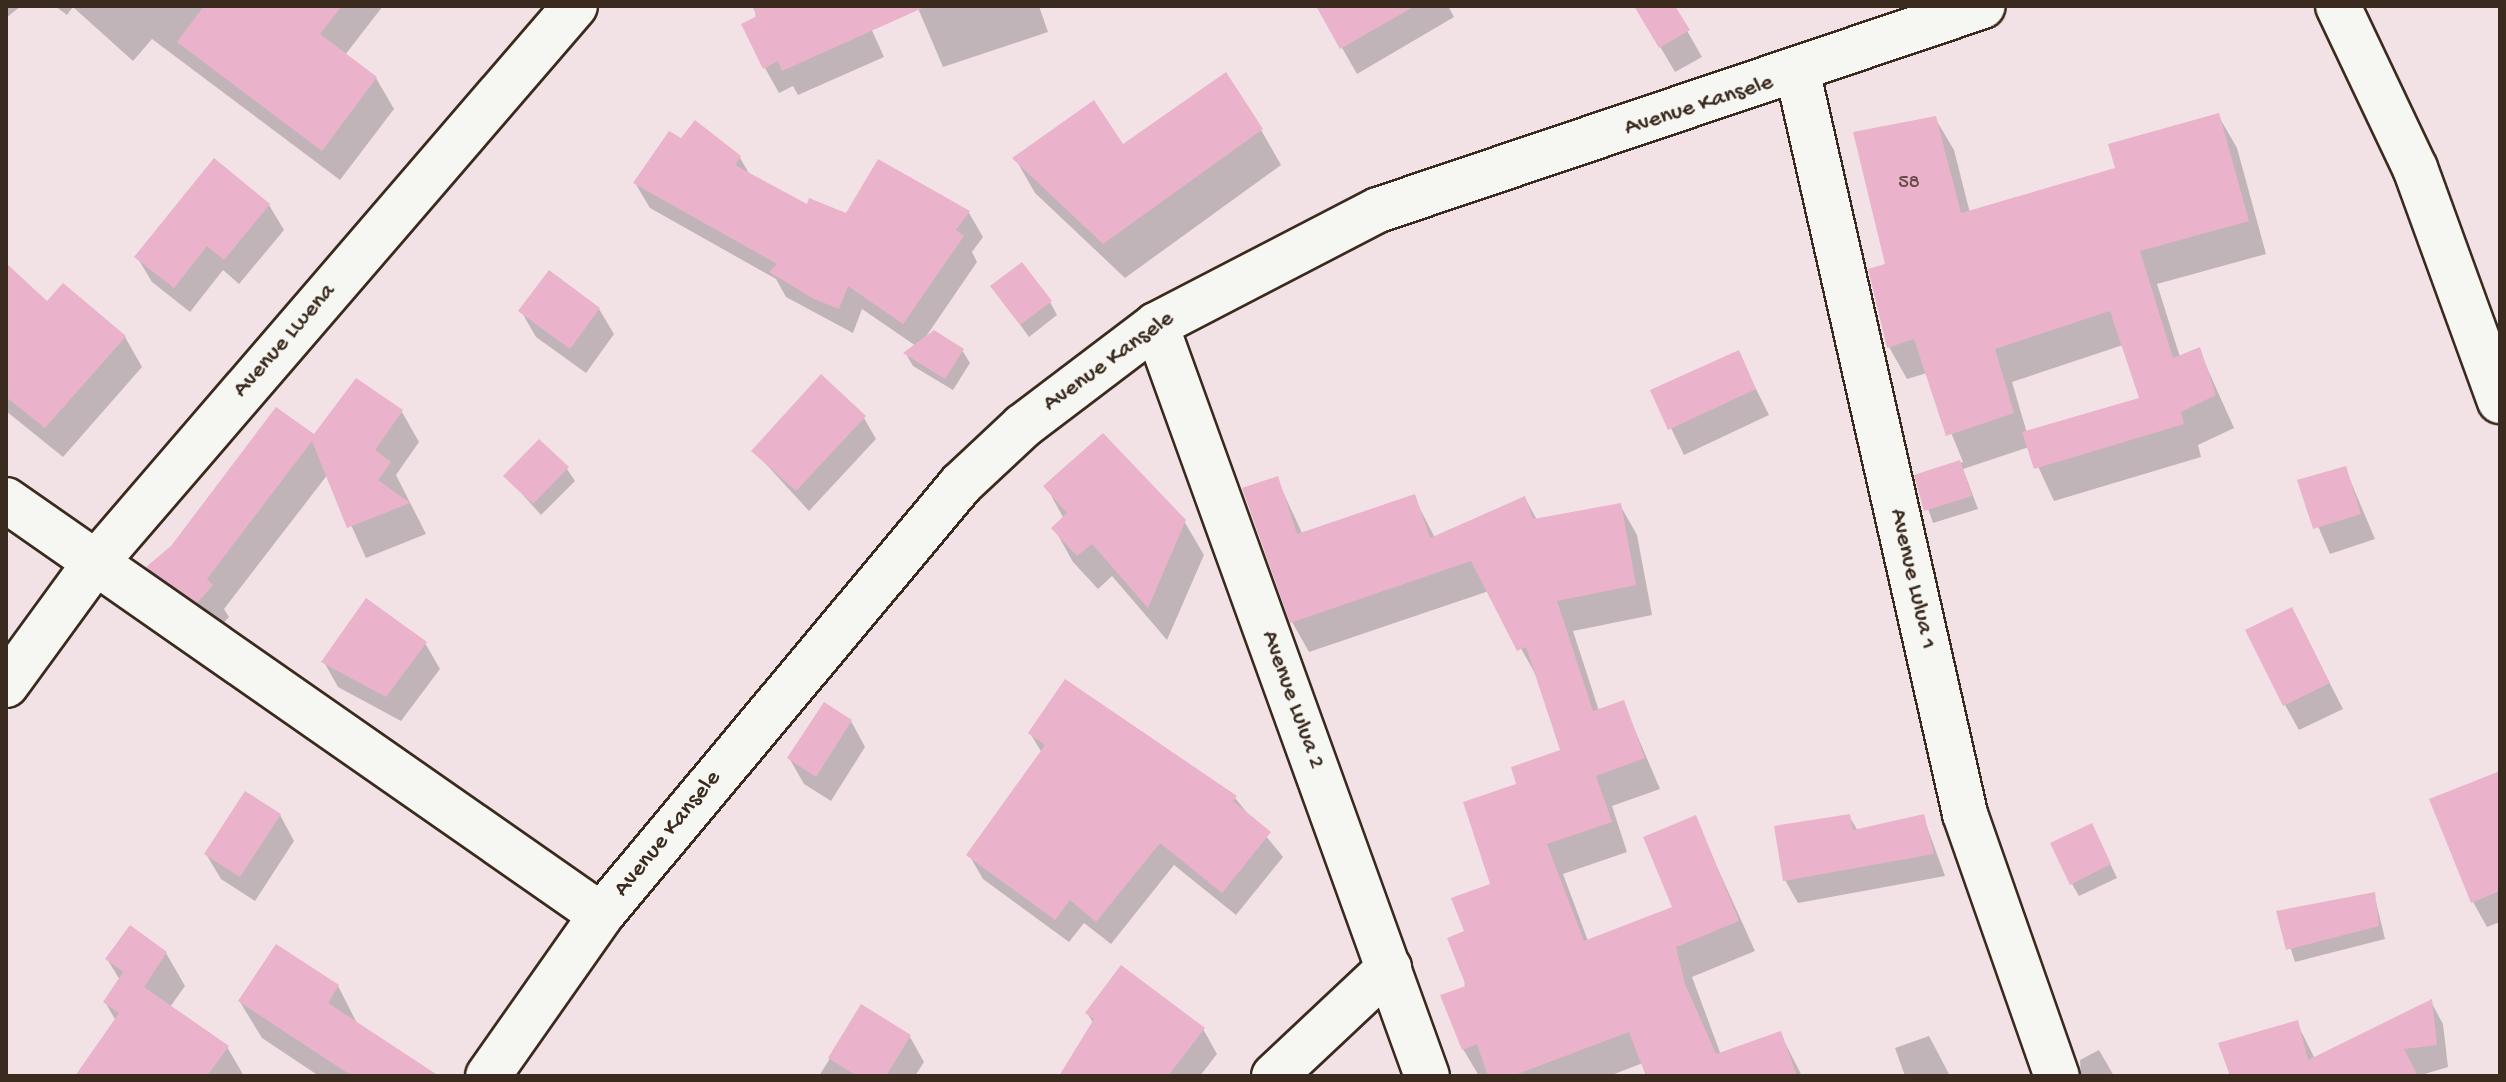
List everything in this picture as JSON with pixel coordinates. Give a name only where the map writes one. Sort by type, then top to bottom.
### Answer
[{"type":"street","name":"Avenue Lwena","points":[[6,685],[92,567],[575,6]]},
{"type":"street","name":"Avenue Kansele","points":[[488,1076],[601,915],[961,484],[1023,426],[1156,325],[1378,210],[1798,74],[1983,6]]},
{"type":"street","points":[[2338,6],[2415,168],[2500,401]]},
{"type":"street","name":"Avenue Lulua 1","points":[[1798,74],[1965,814],[2057,1076]]},
{"type":"street","name":"Avenue Lulua 2","points":[[1156,325],[1427,1076]]},
{"type":"street","points":[[6,500],[92,567],[601,915]]},
{"type":"street","points":[[1274,1076],[1389,968]]},
{"type":"building","points":[[204,6],[342,6],[320,34],[377,77],[322,151],[177,42]]},
{"type":"building","points":[[752,6],[927,6],[782,71],[778,61],[763,69],[741,24],[757,16]]},
{"type":"building","points":[[1316,6],[1415,6],[1340,49]]},
{"type":"building","points":[[1634,6],[1675,6],[1690,30],[1659,48]]},
{"type":"building","points":[[1226,72],[1263,129],[1103,244],[1012,158],[1094,100],[1123,144]]},
{"type":"building","points":[[2219,113],[2249,221],[2140,251],[2173,358],[2200,347],[2216,395],[2181,412],[2184,424],[2034,469],[2022,432],[2139,398],[2110,311],[1995,349],[2014,413],[1946,436],[1914,339],[1887,348],[1868,269],[1885,264],[1853,132],[1936,116],[1961,213],[2115,168],[2108,144]]},
{"type":"building","points":[[695,120],[741,156],[735,165],[807,204],[809,198],[846,213],[878,159],[970,211],[956,230],[964,236],[903,324],[848,286],[839,309],[814,299],[769,272],[777,264],[633,183],[669,131],[681,138]]},
{"type":"building","points":[[214,158],[270,204],[224,260],[207,246],[174,288],[134,257]]},
{"type":"building","points":[[1022,262],[1052,301],[1020,325],[990,286]]},
{"type":"building","points":[[6,263],[47,301],[63,283],[126,336],[45,428],[6,397]]},
{"type":"building","points":[[549,270],[600,308],[570,349],[518,311]]},
{"type":"building","points":[[934,330],[964,349],[945,379],[903,353]]},
{"type":"building","points":[[1739,350],[1756,389],[1668,430],[1650,390]]},
{"type":"building","points":[[821,374],[866,416],[796,491],[751,451]]},
{"type":"building","points":[[356,378],[403,410],[375,450],[391,462],[378,480],[410,503],[347,528],[312,441],[207,579],[213,585],[197,603],[146,567],[171,546],[276,407],[314,434]]},
{"type":"building","points":[[1103,433],[1186,520],[1148,608],[1092,544],[1077,556],[1051,528],[1067,513],[1043,486]]},
{"type":"building","points":[[539,439],[569,467],[533,504],[503,476]]},
{"type":"building","points":[[1960,460],[1972,496],[1924,511],[1914,475]]},
{"type":"building","points":[[2346,466],[2361,514],[2313,529],[2297,480]]},
{"type":"building","points":[[1278,476],[1297,534],[1415,494],[1430,538],[1525,496],[1533,519],[1621,503],[1636,585],[1557,601],[1593,711],[1624,700],[1645,758],[1596,776],[1612,822],[1547,844],[1584,941],[1672,907],[1643,837],[1696,815],[1739,921],[1676,947],[1685,984],[1716,1054],[1781,1031],[1797,1076],[1646,1076],[1629,1032],[1512,1076],[1488,1076],[1477,1044],[1462,1050],[1440,995],[1466,986],[1447,938],[1464,931],[1451,898],[1490,884],[1463,802],[1516,784],[1511,767],[1560,750],[1526,647],[1517,651],[1471,561],[1290,623],[1242,488]]},
{"type":"building","points":[[366,598],[427,642],[386,697],[321,662]]},
{"type":"building","points":[[2292,607],[2330,683],[2283,706],[2245,630]]},
{"type":"building","points":[[1065,679],[1237,796],[1233,801],[1271,832],[1222,893],[1160,843],[1096,922],[1070,900],[1055,920],[966,855],[1045,745],[1028,733]]},
{"type":"building","points":[[824,702],[852,720],[816,777],[787,758]]},
{"type":"building","points":[[2500,771],[2500,891],[2471,903],[2429,799]]},
{"type":"building","points":[[245,791],[281,814],[240,877],[204,854]]},
{"type":"building","points":[[1850,814],[1853,830],[1924,814],[1934,854],[1783,881],[1774,826]]},
{"type":"building","points":[[2092,823],[2111,864],[2070,885],[2050,843]]},
{"type":"building","points":[[2375,892],[2379,926],[2286,950],[2276,911]]},
{"type":"building","points":[[130,925],[167,952],[144,987],[229,1046],[207,1076],[75,1076],[119,1013],[103,1002],[123,972],[132,978],[105,959]]},
{"type":"building","points":[[276,944],[339,985],[328,1003],[439,1076],[352,1076],[238,1001]]},
{"type":"building","points":[[1121,965],[1205,1028],[1168,1076],[1059,1076],[1094,1019],[1085,1013]]},
{"type":"building","points":[[2432,999],[2437,1045],[2404,1049],[2418,1076],[2230,1076],[2218,1043],[2298,1020],[2308,1060]]},
{"type":"building","points":[[861,1004],[911,1035],[886,1076],[857,1076],[828,1058]]}]
